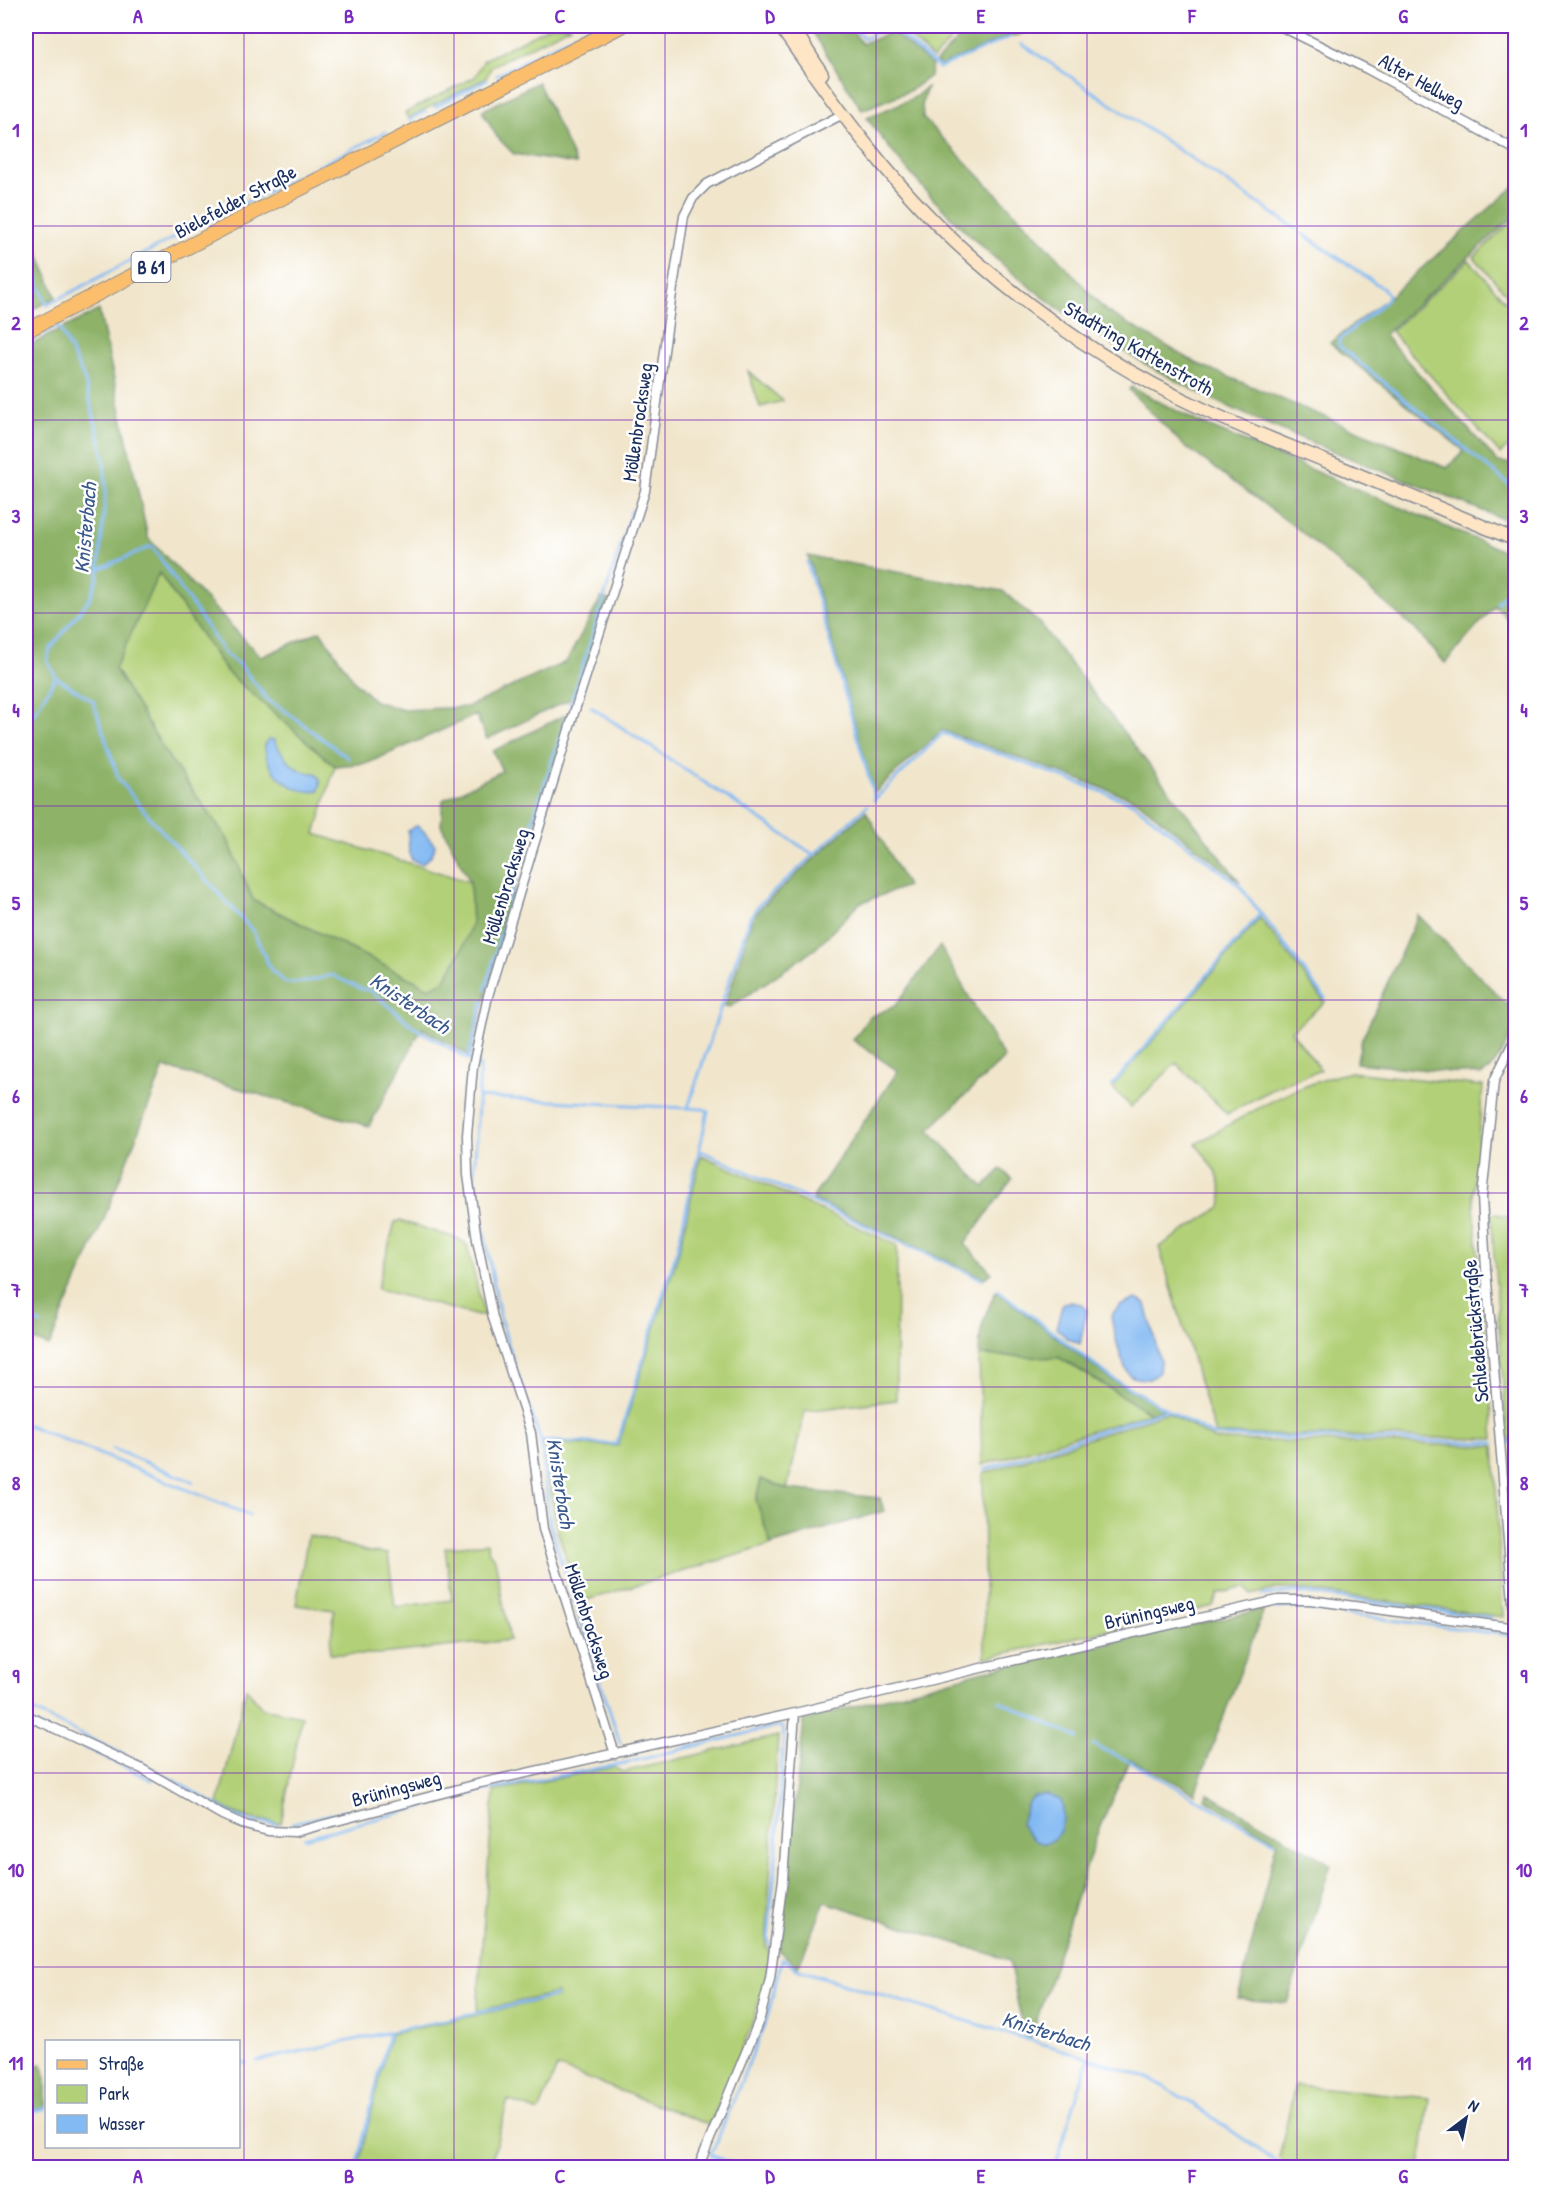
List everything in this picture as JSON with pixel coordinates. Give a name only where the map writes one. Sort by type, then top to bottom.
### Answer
[{"type":"main road","name":"Bielefelder Straße","points":[[26,331],[621,26]]},
{"type":"main road","name":"Stadtring Kattenstroth","points":[[780,26],[880,162],[924,212],[974,259],[1033,307],[1090,346],[1204,410],[1515,540]]},
{"type":"main road","name":"Stadtring Kattenstroth","points":[[792,26],[828,83],[842,112]]},
{"type":"street","name":"Alter Hellweg","points":[[1280,26],[1366,69],[1515,150]]},
{"type":"street","name":"Möllenbrocksweg","points":[[615,1754],[543,1529],[531,1433],[493,1318],[468,1175],[467,1135],[474,1062],[488,996],[645,491],[684,216],[693,198],[707,184],[842,112]]},
{"type":"street","name":"Schledebrückstraße","points":[[1515,1036],[1494,1081],[1482,1197],[1515,1628]]},
{"type":"street","name":"Brüningsweg","points":[[26,1715],[142,1768],[222,1815],[244,1825],[267,1831],[295,1832],[481,1783],[795,1713],[1278,1600],[1310,1600],[1515,1628]]},
{"type":"street","points":[[698,2168],[760,2018],[770,1979],[783,1879],[795,1713]]},
{"type":"green space","points":[[550,26],[571,26],[492,66],[486,78],[408,118],[405,113],[475,77],[484,60]]},
{"type":"green space","points":[[809,26],[849,26],[862,44],[892,32],[932,65],[930,76],[911,90],[862,110]]},
{"type":"green space","points":[[910,26],[934,26],[950,41],[933,59],[905,32]]},
{"type":"green space","points":[[970,26],[1041,26],[1014,37],[1010,35],[941,66],[936,62]]},
{"type":"green space","points":[[538,82],[576,164],[514,154],[497,137],[482,111]]},
{"type":"green space","points":[[927,87],[922,103],[923,118],[1048,247],[1106,311],[1198,364],[1447,468],[1464,451],[1330,343],[1389,297],[1515,186],[1515,215],[1384,335],[1498,462],[1515,464],[1515,524],[1307,441],[1184,385],[1081,324],[1033,289],[987,251],[943,209],[903,165],[867,118],[915,97]]},
{"type":"green space","points":[[1515,218],[1515,304],[1474,257]]},
{"type":"green space","points":[[26,221],[56,297],[26,313]]},
{"type":"green space","points":[[1469,260],[1515,312],[1515,440],[1500,454],[1391,331]]},
{"type":"green space","points":[[99,310],[148,538],[261,657],[320,631],[355,682],[375,701],[403,710],[467,707],[566,662],[601,598],[609,600],[579,695],[487,739],[476,715],[368,763],[335,766],[227,672],[159,573],[115,669],[169,758],[227,838],[253,900],[429,988],[444,981],[462,949],[472,923],[470,882],[441,825],[443,800],[502,771],[493,751],[573,711],[525,852],[470,1056],[422,1028],[369,1126],[164,1067],[103,1221],[49,1346],[26,1337],[26,347]]},
{"type":"green space","points":[[748,371],[783,401],[760,407]]},
{"type":"green space","points":[[1131,387],[1196,421],[1515,556],[1515,626],[1495,606],[1445,663],[1414,628],[1299,530],[1182,444],[1129,390]]},
{"type":"green space","points":[[808,556],[1003,591],[1039,623],[1240,882],[1136,800],[942,730],[874,793]]},
{"type":"green space","points":[[159,573],[227,672],[335,766],[315,834],[470,882],[472,923],[462,949],[444,981],[429,988],[253,900],[227,838],[169,758],[114,669]]},
{"type":"green space","points":[[866,811],[907,886],[860,903],[815,949],[730,1007],[725,1006],[752,919],[762,906]]},
{"type":"green space","points":[[1418,915],[1515,1012],[1513,1029],[1505,1047],[1500,1056],[1482,1075],[1356,1063],[1362,1039]]},
{"type":"green space","points":[[1260,918],[1325,1002],[1291,1031],[1321,1070],[1276,1087],[1227,1114],[1176,1063],[1131,1107],[1112,1087]]},
{"type":"green space","points":[[940,946],[1004,1058],[929,1130],[984,1187],[1001,1169],[1012,1179],[965,1244],[992,1273],[984,1278],[812,1199],[898,1071],[853,1040],[869,1017],[895,1006]]},
{"type":"green space","points":[[1351,1072],[1483,1086],[1473,1195],[1494,1439],[1215,1434],[1159,1247],[1221,1207],[1221,1189],[1216,1173],[1196,1144],[1290,1092]]},
{"type":"green space","points":[[701,1155],[897,1245],[896,1400],[805,1411],[787,1489],[761,1480],[756,1499],[771,1545],[580,1602],[556,1526],[544,1443],[618,1446],[679,1251]]},
{"type":"green space","points":[[1491,1213],[1515,1218],[1515,1440],[1507,1439]]},
{"type":"green space","points":[[400,1221],[459,1239],[467,1245],[484,1315],[478,1316],[377,1289],[395,1222]]},
{"type":"green space","points":[[996,1291],[1111,1379],[1165,1408],[1150,1413],[1060,1358],[979,1355],[983,1322]]},
{"type":"green space","points":[[979,1355],[1060,1358],[1150,1413],[982,1465]]},
{"type":"green space","points":[[1168,1412],[1215,1440],[1494,1446],[1503,1617],[1295,1589],[1276,1589],[1251,1595],[1245,1587],[1218,1594],[1213,1606],[985,1658],[983,1474]]},
{"type":"green space","points":[[761,1479],[787,1489],[880,1498],[884,1511],[771,1545],[756,1500]]},
{"type":"green space","points":[[308,1535],[370,1552],[388,1554],[395,1607],[452,1600],[445,1548],[487,1543],[489,1552],[495,1559],[510,1640],[380,1654],[330,1654],[334,1610],[296,1605]]},
{"type":"green space","points":[[1264,1609],[1195,1793],[1130,1759],[1098,1831],[1031,2038],[1024,2035],[1009,1960],[825,1902],[798,1967],[779,1951],[804,1720],[984,1671]]},
{"type":"green space","points":[[246,1688],[262,1708],[302,1716],[281,1823],[248,1818],[218,1804]]},
{"type":"green space","points":[[778,1736],[766,1947],[771,1953],[754,2019],[710,2125],[557,2067],[539,2112],[508,2100],[490,2167],[358,2168],[390,2034],[557,1997],[557,1993],[477,2011],[494,1791],[614,1767],[623,1772]]},
{"type":"green space","points":[[1207,1793],[1331,1864],[1287,2003],[1238,1999],[1277,1841],[1205,1799]]},
{"type":"green space","points":[[42,2064],[45,2074],[45,2107],[26,2112],[26,2067]]},
{"type":"green space","points":[[1295,2085],[1429,2098],[1420,2167],[1292,2167],[1279,2158]]},
{"type":"green space","points":[[26,2112],[32,2167],[26,2167]]},
{"type":"water","points":[[269,739],[274,740],[290,763],[301,771],[317,775],[320,779],[318,791],[299,789],[290,785],[275,772],[266,755],[265,745]]},
{"type":"water","points":[[415,826],[420,827],[435,845],[432,854],[422,864],[412,860],[409,853],[408,831]]},
{"type":"water","points":[[1136,1299],[1146,1304],[1160,1361],[1159,1372],[1150,1379],[1136,1378],[1128,1373],[1118,1348],[1111,1315],[1120,1306]]},
{"type":"water","points":[[1063,1303],[1081,1304],[1087,1310],[1080,1344],[1067,1338],[1056,1328]]},
{"type":"water","points":[[1048,1795],[1061,1800],[1062,1824],[1053,1840],[1046,1843],[1038,1842],[1029,1836],[1021,1824],[1028,1802],[1033,1796]]},
{"type":"waterway","points":[[497,75],[591,26]]},
{"type":"waterway","points":[[856,26],[856,30],[864,39],[880,30],[892,28],[939,68],[1010,37]]},
{"type":"waterway","points":[[1022,44],[1296,229]]},
{"type":"waterway","points":[[435,107],[486,80]]},
{"type":"waterway","points":[[410,120],[425,112]]},
{"type":"waterway","points":[[199,226],[386,132]]},
{"type":"waterway","points":[[47,305],[187,231]]},
{"type":"waterway","points":[[1303,234],[1384,289],[1388,295],[1387,300],[1340,339],[1338,345],[1516,490]]},
{"type":"waterway","name":"Knisterbach","points":[[26,250],[47,305]]},
{"type":"waterway","name":"Knisterbach","points":[[57,323],[84,378],[104,457],[106,489],[98,577],[90,598],[50,649],[47,660],[56,677],[93,701],[119,780],[152,820],[253,931],[271,970],[286,983],[306,982],[332,975],[361,989],[370,990],[414,1027],[480,1066],[474,1178],[500,1317],[541,1441],[550,1525],[620,1743]]},
{"type":"waterway","points":[[26,342],[58,325]]},
{"type":"waterway","points":[[570,705],[632,510]]},
{"type":"waterway","points":[[99,569],[152,546],[225,654],[241,666],[268,700],[348,758]]},
{"type":"waterway","points":[[807,562],[875,799]]},
{"type":"waterway","points":[[1497,603],[1516,582]]},
{"type":"waterway","points":[[26,726],[56,677]]},
{"type":"waterway","points":[[591,707],[814,855]]},
{"type":"waterway","points":[[486,989],[522,853],[566,717]]},
{"type":"waterway","points":[[874,800],[943,733],[1133,803],[1239,885],[1325,998]]},
{"type":"waterway","points":[[688,1108],[750,917],[760,904],[867,806]]},
{"type":"waterway","points":[[1112,1085],[1261,913]]},
{"type":"waterway","points":[[468,1058],[483,1001]]},
{"type":"waterway","points":[[478,1097],[708,1111],[677,1250],[617,1444],[541,1441]]},
{"type":"waterway","points":[[699,1150],[982,1279]]},
{"type":"waterway","points":[[998,1290],[1112,1378],[1214,1436],[1494,1443]]},
{"type":"waterway","points":[[26,1317],[41,1324]]},
{"type":"waterway","points":[[984,1470],[1168,1409]]},
{"type":"waterway","points":[[28,1425],[249,1515]]},
{"type":"waterway","points":[[1507,1442],[1516,1443]]},
{"type":"waterway","points":[[113,1449],[193,1482]]},
{"type":"waterway","points":[[1263,1595],[1295,1592],[1491,1618]]},
{"type":"waterway","points":[[1276,1608],[1290,1607],[1516,1636]]},
{"type":"waterway","points":[[1514,1635],[1514,1692]]},
{"type":"waterway","points":[[1000,1701],[1078,1738]]},
{"type":"waterway","points":[[26,1708],[146,1765],[238,1817],[251,1822],[277,1824]]},
{"type":"waterway","points":[[26,1720],[152,1780]]},
{"type":"waterway","name":"Knisterbach","points":[[304,1838],[481,1791],[626,1763],[777,1726],[782,1727],[784,1732],[776,1856],[768,1939],[770,1945]]},
{"type":"waterway","points":[[1093,1745],[1131,1762],[1274,1842]]},
{"type":"waterway","points":[[1513,1838],[1516,1789]]},
{"type":"waterway","points":[[293,1823],[345,1811]]},
{"type":"waterway","name":"Knisterbach","points":[[781,1958],[799,1970],[1151,2079],[1193,2104],[1285,2168]]},
{"type":"waterway","points":[[743,2168],[711,2155],[766,2021],[782,1960]]},
{"type":"waterway","points":[[257,2061],[556,1996]]},
{"type":"waterway","points":[[356,2168],[389,2033]]},
{"type":"waterway","points":[[1054,2168],[1089,2058]]},
{"type":"waterway","points":[[240,2064],[246,2063]]},
{"type":"waterway","points":[[26,2113],[45,2108]]},
{"type":"waterway","points":[[26,2153],[27,2168]]}]
